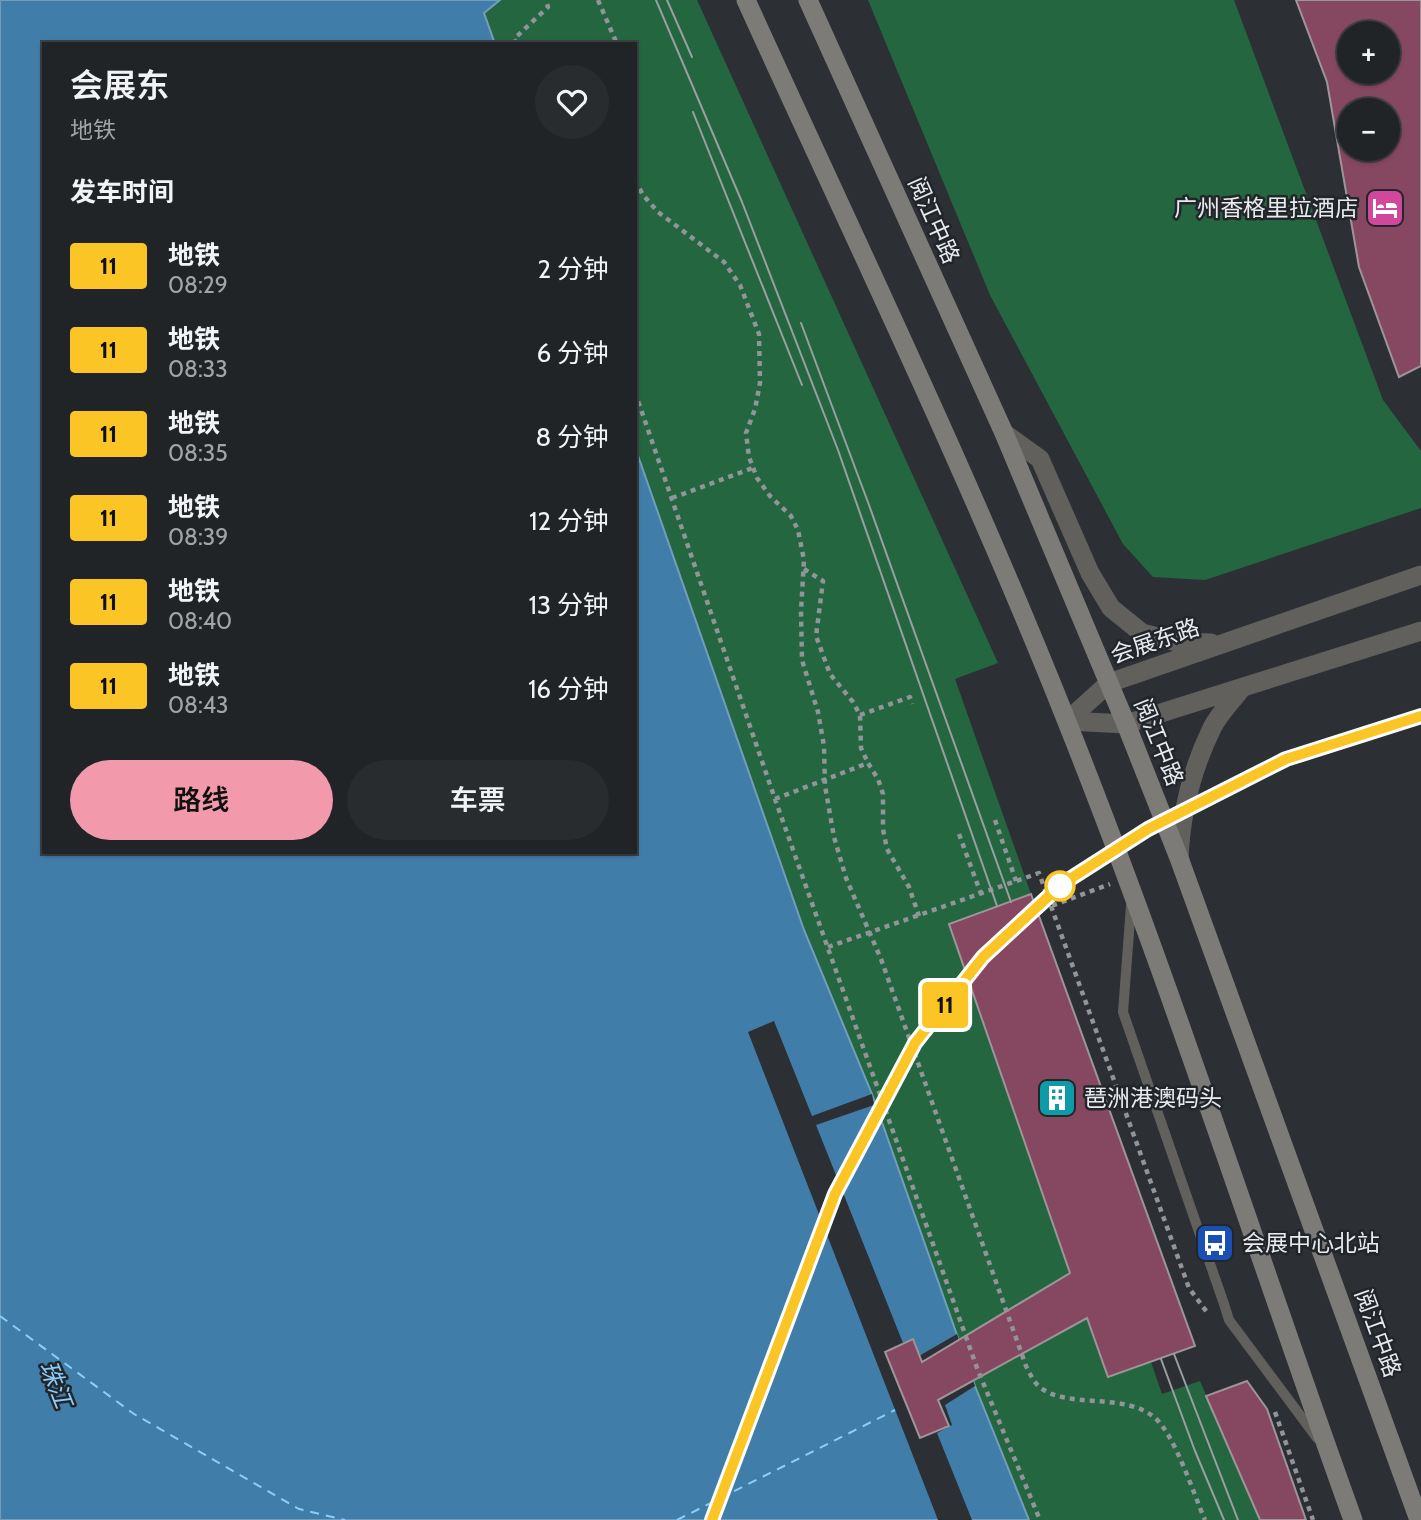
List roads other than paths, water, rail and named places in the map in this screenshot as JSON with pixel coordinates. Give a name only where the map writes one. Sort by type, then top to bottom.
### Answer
[{"type":"main road","points":[[746,0],[956,461],[1067,721],[1130,884],[1353,1520]]},
{"type":"main road","name":"阅江中路","points":[[808,0],[1004,433],[1126,724],[1178,858],[1419,1520]]},
{"type":"street","points":[[1004,433],[1040,459],[1090,573],[1111,608],[1142,633],[1178,642],[1223,643]]},
{"type":"street","name":"会展东路","points":[[1067,721],[1109,683],[1421,575]]},
{"type":"street","points":[[1067,721],[1126,724],[1421,631]]},
{"type":"street","points":[[1178,858],[1180,825],[1187,792],[1213,726],[1241,689]]},
{"type":"lane","points":[[1130,884],[1123,1012],[1219,1291],[1230,1320],[1330,1455]]},
{"type":"water","name":"珠江","points":[[0,0],[500,0],[484,13],[494,42],[42,42],[42,854],[637,854],[637,453],[804,930],[872,1094],[975,1386],[1029,1520],[0,1520]]},
{"type":"tram line","points":[[656,0],[742,202],[838,450],[997,906]]},
{"type":"tram line","points":[[667,0],[692,57]]},
{"type":"tram line","points":[[693,112],[802,385]]},
{"type":"tram line","points":[[801,323],[1011,902]]},
{"type":"tram line","points":[[1174,1354],[1238,1520]]},
{"type":"tram line","points":[[1161,1359],[1224,1520]]},
{"type":"metro line","name":"11","points":[[712,1520],[835,1194],[915,1043],[983,957],[1062,884],[1148,829],[1286,759],[1421,716]]},
{"type":"place","name":"广州香格里拉酒店","points":[[1385,208]]},
{"type":"place","name":"琶洲港澳码头","points":[[1057,1098]]},
{"type":"place","name":"会展中心北站","points":[[1215,1243]]}]
